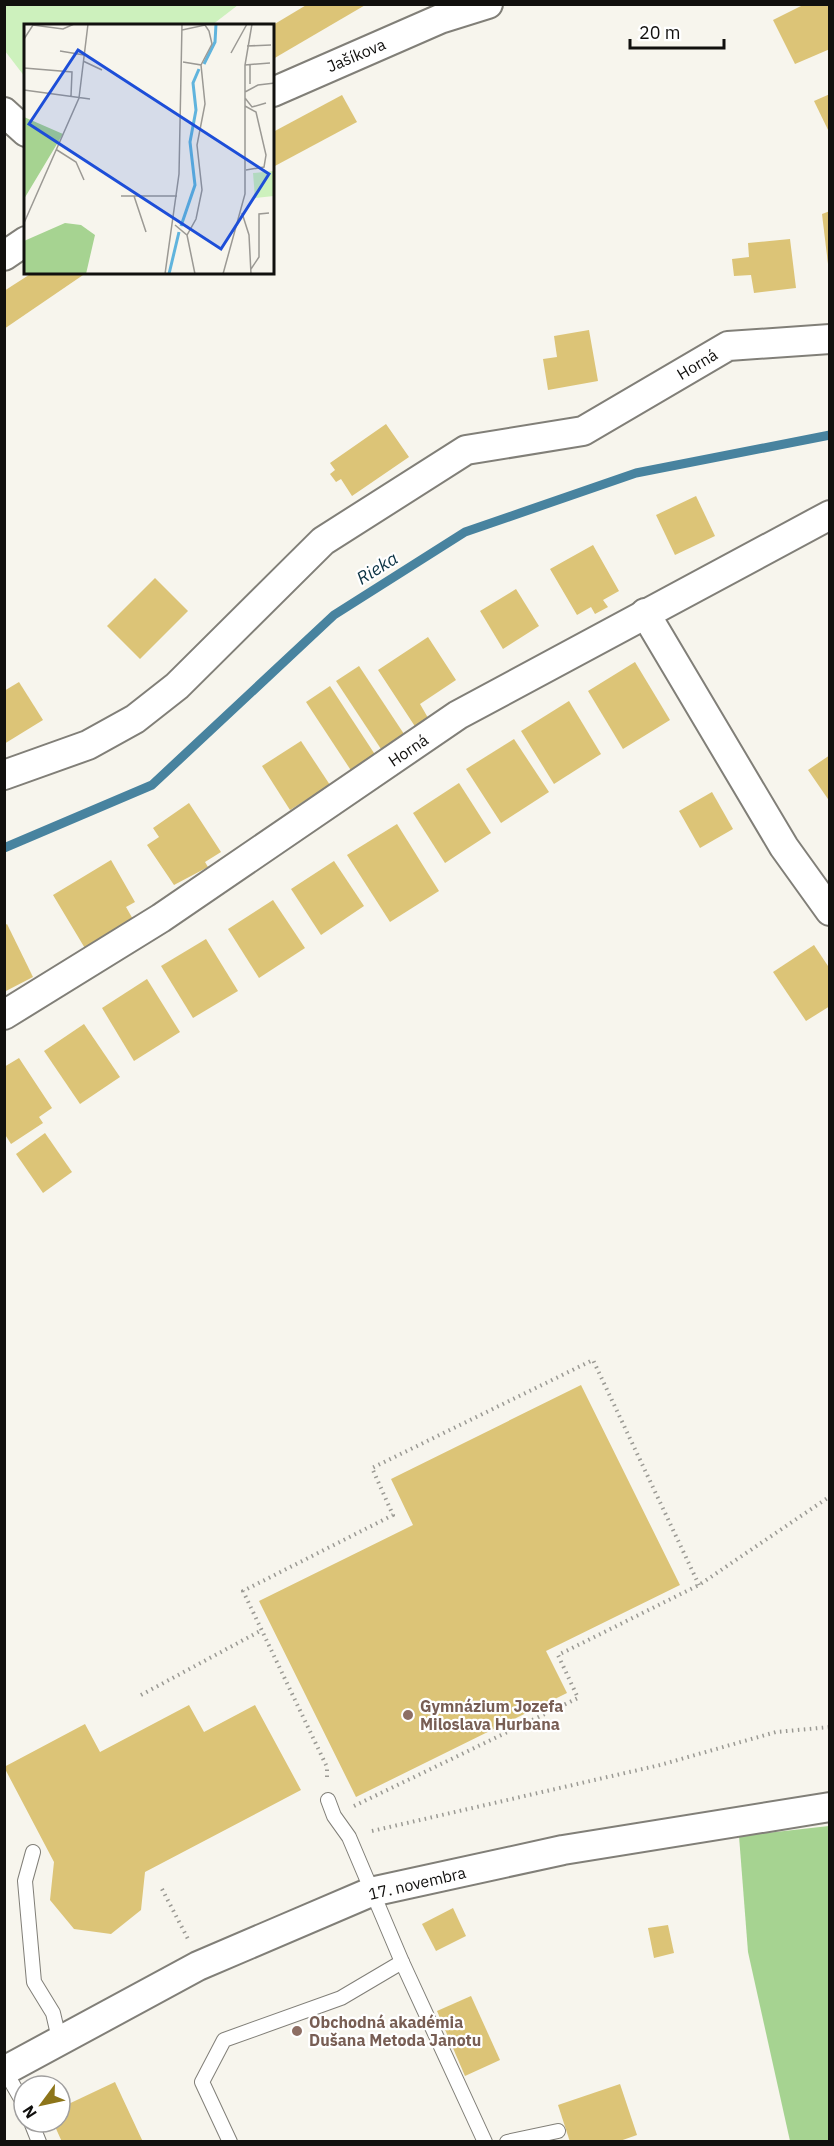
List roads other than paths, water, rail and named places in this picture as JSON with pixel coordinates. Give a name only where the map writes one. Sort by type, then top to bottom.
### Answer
[{"type":"street","name":"Jašíkova","points":[[274,92],[442,12],[488,4]]},
{"type":"street","points":[[4,112],[24,130]]},
{"type":"street","points":[[4,255],[24,242]]},
{"type":"street","name":"Horná","points":[[4,775],[88,745],[135,719],[177,686],[323,541],[466,450],[583,431],[728,346],[830,339]]},
{"type":"street","name":"Horná","points":[[4,1015],[161,918],[458,715],[830,515]]},
{"type":"street","points":[[645,613],[784,847],[830,911]]},
{"type":"street","name":"17. novembra","points":[[4,2071],[60,2043],[198,1966],[371,1892],[562,1850],[830,1807]]},
{"type":"lane","points":[[328,1800],[334,1816],[349,1837],[402,1962],[485,2142]]},
{"type":"lane","points":[[33,1852],[25,1881],[34,1982],[53,2013],[60,2043]]},
{"type":"lane","points":[[230,2142],[202,2082],[224,2040],[341,1998],[402,1962]]},
{"type":"lane","points":[[4,2071],[12,2084]]},
{"type":"lane","points":[[507,2142],[558,2131]]},
{"type":"waterway","name":"Rieka","points":[[4,848],[152,785],[334,615],[465,532],[636,473],[830,435]]},
{"type":"place","name":"Gymnázium Jozefa Miloslava Hurbana","points":[[408,1715]]},
{"type":"place","name":"Obchodná akadémia Dušana Metoda Janotu","points":[[297,2031]]}]
